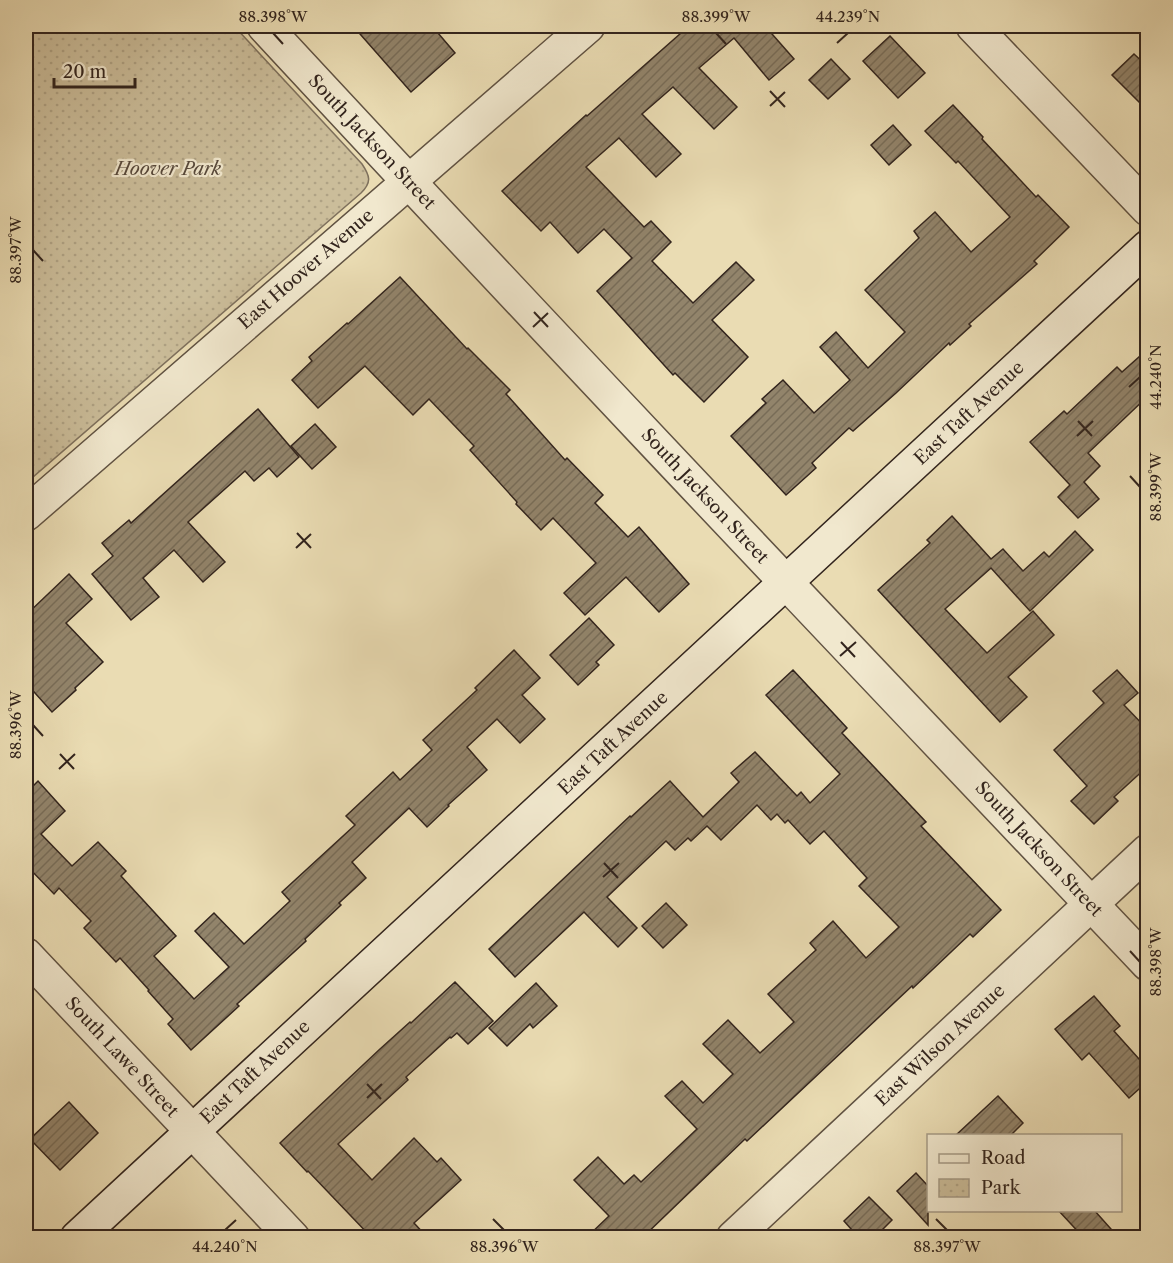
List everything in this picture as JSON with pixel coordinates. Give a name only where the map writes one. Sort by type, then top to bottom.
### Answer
[{"type":"street","name":"South Jackson Street","points":[[264,26],[1148,964]]},
{"type":"street","name":"East Hoover Avenue","points":[[26,514],[588,26]]},
{"type":"street","points":[[973,26],[1148,208]]},
{"type":"street","name":"East Taft Avenue","points":[[77,1238],[1148,248]]},
{"type":"street","name":"East Wilson Avenue","points":[[733,1238],[1148,851]]},
{"type":"street","name":"South Lawe Street","points":[[26,955],[292,1238]]},
{"type":"green space","name":"Hoover Park","points":[[26,26],[234,26],[362,164],[369,179],[361,193],[26,483]]},
{"type":"building","points":[[353,26],[432,26],[455,53],[411,92]]},
{"type":"building","points":[[689,26],[765,26],[794,59],[769,80],[734,38],[699,68],[737,107],[714,129],[673,87],[642,114],[681,154],[656,177],[619,138],[586,167],[644,227],[651,221],[671,242],[652,261],[693,303],[736,262],[754,280],[712,320],[748,357],[704,402],[675,373],[673,375],[597,291],[632,258],[604,229],[578,253],[550,222],[541,231],[502,191]]},
{"type":"building","points":[[890,36],[925,73],[898,98],[863,61]]},
{"type":"building","points":[[1134,54],[1148,67],[1148,111],[1112,75]]},
{"type":"building","points":[[831,59],[850,79],[828,99],[809,80]]},
{"type":"building","points":[[953,105],[1036,197],[1038,195],[1069,227],[1034,261],[1037,264],[969,324],[971,326],[950,345],[949,343],[853,431],[849,428],[812,463],[816,468],[786,495],[731,436],[766,403],[762,399],[783,380],[814,413],[850,380],[820,347],[836,332],[868,368],[905,332],[865,290],[919,238],[914,231],[935,212],[971,252],[1010,217],[958,161],[956,163],[925,131]]},
{"type":"building","points":[[893,125],[911,145],[889,165],[871,145]]},
{"type":"building","points":[[400,277],[467,349],[510,390],[506,394],[565,460],[567,458],[603,495],[595,503],[628,537],[639,527],[689,584],[659,612],[626,577],[585,615],[564,593],[596,563],[553,518],[541,530],[470,450],[474,446],[429,399],[413,415],[365,366],[318,408],[292,380],[312,361],[309,357]]},
{"type":"building","points":[[1148,349],[1148,396],[1088,453],[1100,466],[1084,482],[1099,499],[1078,518],[1058,497],[1070,485],[1030,442],[1064,411],[1067,414],[1117,367],[1122,372]]},
{"type":"building","points":[[258,409],[299,457],[277,477],[269,468],[254,481],[245,471],[188,522],[225,562],[203,582],[174,550],[143,578],[159,597],[131,620],[92,574],[113,556],[102,543],[129,520],[131,523]]},
{"type":"building","points":[[315,424],[336,447],[312,469],[291,446]]},
{"type":"building","points":[[952,516],[991,559],[1003,549],[1023,571],[1044,552],[1049,557],[1075,531],[1093,550],[1030,611],[991,568],[945,609],[987,653],[1033,611],[1054,635],[1008,677],[1027,697],[1000,722],[878,590],[930,543],[927,540]]},
{"type":"building","points":[[69,574],[92,599],[66,623],[103,662],[52,712],[26,683],[26,615]]},
{"type":"building","points":[[589,618],[614,645],[596,662],[599,665],[578,685],[550,655]]},
{"type":"building","points":[[514,650],[540,678],[522,695],[545,719],[520,743],[497,719],[467,747],[487,770],[427,827],[409,808],[352,862],[366,878],[339,903],[341,905],[305,939],[306,941],[191,1050],[168,1024],[173,1019],[149,990],[120,958],[116,962],[84,928],[91,921],[59,888],[54,894],[26,865],[26,793],[38,781],[65,811],[41,834],[72,866],[98,842],[126,871],[121,876],[176,936],[154,956],[194,999],[229,967],[195,931],[214,913],[244,944],[290,901],[282,892],[355,825],[346,816],[393,772],[400,780],[432,750],[423,740],[477,690],[475,688]]},
{"type":"building","points":[[793,670],[847,728],[842,733],[926,822],[921,826],[1001,910],[973,937],[970,934],[913,988],[912,986],[747,1141],[745,1139],[642,1238],[586,1238],[609,1216],[574,1180],[598,1157],[624,1184],[634,1175],[641,1182],[697,1129],[665,1096],[682,1081],[703,1103],[733,1074],[703,1044],[728,1020],[760,1053],[794,1022],[768,994],[816,950],[810,943],[833,921],[866,958],[899,927],[859,886],[867,878],[824,831],[810,844],[788,820],[785,823],[777,814],[771,820],[757,805],[721,840],[707,826],[691,841],[688,838],[675,850],[666,841],[607,897],[637,928],[618,947],[584,912],[515,977],[489,949],[670,781],[703,817],[739,782],[731,773],[755,752],[797,796],[801,792],[810,803],[840,774],[766,695]]},
{"type":"building","points":[[1117,670],[1138,693],[1124,705],[1148,730],[1148,766],[1114,797],[1118,801],[1094,824],[1071,801],[1087,786],[1054,750],[1104,703],[1093,691]]},
{"type":"building","points":[[666,903],[687,925],[663,948],[642,926]]},
{"type":"building","points":[[455,982],[493,1021],[468,1044],[457,1033],[450,1037],[406,1077],[408,1080],[338,1144],[372,1180],[414,1138],[437,1162],[441,1158],[461,1180],[414,1223],[428,1238],[372,1238],[280,1143]]},
{"type":"building","points":[[536,983],[557,1006],[533,1028],[530,1024],[507,1046],[489,1028]]},
{"type":"building","points":[[1094,996],[1120,1026],[1114,1031],[1148,1069],[1148,1081],[1129,1098],[1089,1053],[1082,1060],[1055,1029]]},
{"type":"building","points":[[998,1096],[1023,1123],[1012,1134],[957,1134]]},
{"type":"building","points":[[69,1102],[98,1133],[60,1170],[30,1139]]},
{"type":"building","points":[[916,1173],[927,1185],[928,1225],[897,1191]]},
{"type":"building","points":[[869,1197],[892,1220],[874,1238],[859,1238],[844,1221]]},
{"type":"building","points":[[1060,1212],[1096,1212],[1119,1238],[1084,1238]]}]
